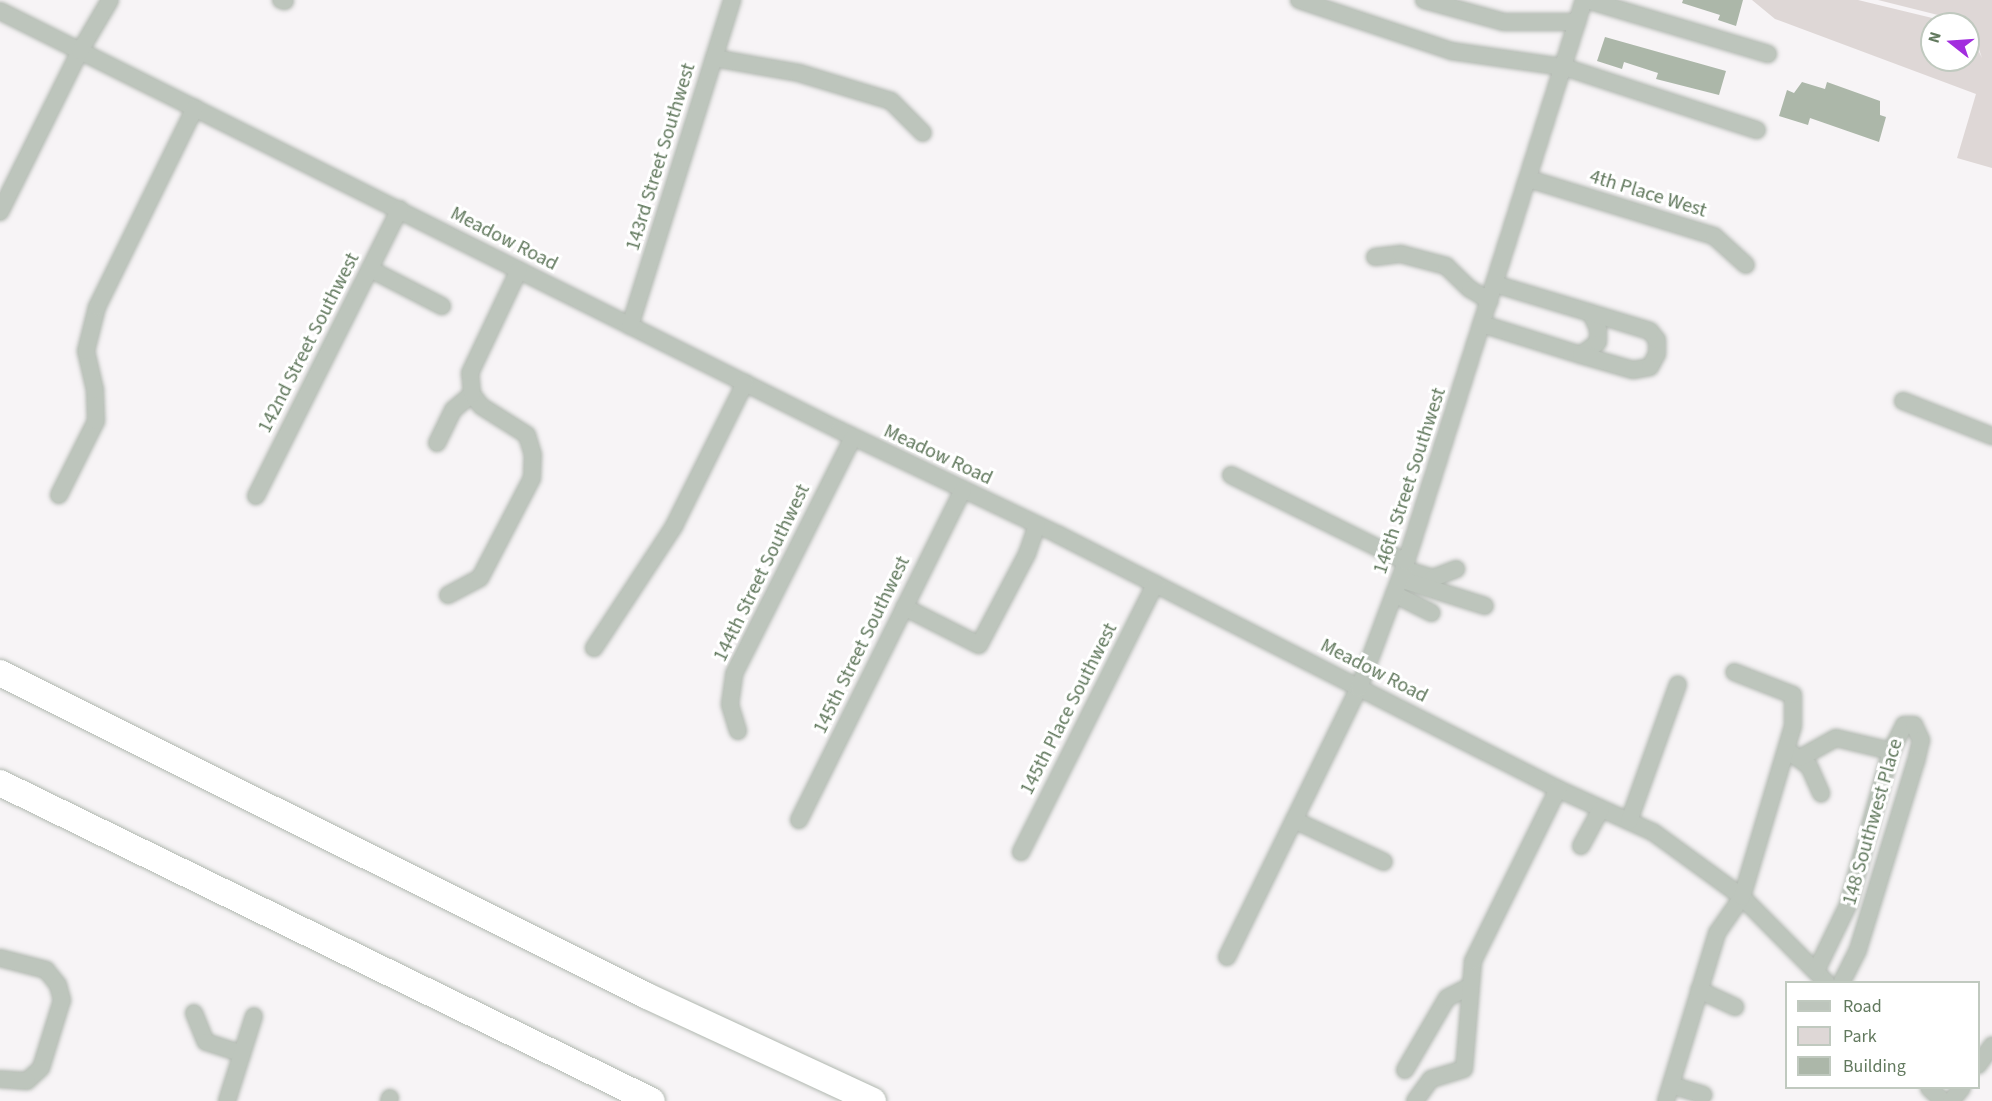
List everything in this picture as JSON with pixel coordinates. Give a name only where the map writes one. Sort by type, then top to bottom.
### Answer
[{"type":"highway","points":[[0,673],[647,996],[873,1101]]},
{"type":"highway","points":[[0,783],[652,1101]]},
{"type":"street","points":[[0,213],[80,51],[110,0]]},
{"type":"street","name":"143rd Street Southwest","points":[[630,326],[732,0]]},
{"type":"street","points":[[1299,0],[1451,51],[1564,67],[1756,130]]},
{"type":"street","points":[[1424,0],[1504,22],[1577,22]]},
{"type":"street","points":[[1586,0],[1768,54]]},
{"type":"street","name":"146th Street Southwest","points":[[1227,957],[1359,688],[1401,576],[1577,22],[1586,0]]},
{"type":"street","name":"Meadow Road","points":[[0,11],[853,437],[1037,525],[1558,789],[1653,832],[1742,897],[1821,977]]},
{"type":"street","points":[[714,58],[799,73],[891,101],[923,133]]},
{"type":"street","points":[[59,495],[96,421],[95,390],[86,351],[96,307],[195,108]]},
{"type":"street","name":"4th Place West","points":[[1528,179],[1714,236],[1746,266]]},
{"type":"street","name":"142nd Street Southwest","points":[[256,496],[400,209]]},
{"type":"street","points":[[1375,257],[1401,254],[1446,266],[1470,289],[1490,301]]},
{"type":"street","points":[[370,269],[442,306]]},
{"type":"street","points":[[448,595],[480,578],[531,478],[533,454],[527,435],[481,406],[472,394],[470,373],[476,355],[519,270]]},
{"type":"street","points":[[1482,324],[1633,370],[1650,367],[1657,354],[1657,340],[1650,331],[1495,284]]},
{"type":"street","points":[[1581,355],[1598,342],[1591,313]]},
{"type":"street","points":[[594,648],[674,526],[745,383]]},
{"type":"street","points":[[436,443],[453,410],[472,394]]},
{"type":"street","points":[[1903,401],[1992,436]]},
{"type":"street","name":"144th Street Southwest","points":[[738,731],[730,704],[734,674],[853,437]]},
{"type":"street","points":[[1231,475],[1401,576],[1485,606]]},
{"type":"street","name":"145th Street Southwest","points":[[799,820],[963,489]]},
{"type":"street","points":[[904,607],[979,645],[1028,554],[1037,525]]},
{"type":"street","points":[[1401,576],[1433,578],[1456,569]]},
{"type":"street","points":[[1401,576],[1431,613]]},
{"type":"street","name":"145th Place Southwest","points":[[1021,852],[1155,584]]},
{"type":"street","points":[[1702,1095],[1668,1093],[1717,933],[1742,897],[1794,755],[1792,695],[1734,672]]},
{"type":"street","points":[[1629,821],[1678,684]]},
{"type":"street","name":"148 Southwest Place","points":[[1821,977],[1848,905],[1891,751],[1904,725],[1914,725],[1921,740],[1916,761],[1858,950],[1842,981]]},
{"type":"street","points":[[1794,755],[1836,738],[1891,751]]},
{"type":"street","points":[[1794,755],[1809,766],[1821,792]]},
{"type":"street","points":[[1415,1101],[1431,1079],[1464,1069],[1469,987],[1473,961],[1558,789]]},
{"type":"street","points":[[1581,846],[1601,809]]},
{"type":"street","points":[[1294,820],[1384,862]]},
{"type":"street","points":[[0,958],[46,970],[58,986],[62,1000],[41,1068],[27,1081],[0,1079]]},
{"type":"street","points":[[1405,1070],[1447,998],[1469,987]]},
{"type":"street","points":[[1699,990],[1735,1007]]},
{"type":"street","points":[[194,1013],[206,1042],[242,1054]]},
{"type":"street","points":[[228,1101],[254,1016]]},
{"type":"street","points":[[1980,1062],[1992,1046]]},
{"type":"street","points":[[1930,1089],[1943,1101]]},
{"type":"street","points":[[1951,1101],[1961,1089]]},
{"type":"green space","points":[[1752,0],[1858,0],[1920,15],[1920,72],[1980,72],[1980,54],[1982,58],[1980,12],[1926,12],[1878,0],[1992,0],[1992,168],[1957,158],[1976,94],[1775,19]]},
{"type":"building","points":[[1683,0],[1743,0],[1736,26],[1718,20],[1720,15],[1682,3]]},
{"type":"building","points":[[1605,37],[1726,71],[1719,95],[1656,79],[1658,73],[1624,62],[1622,69],[1597,61]]},
{"type":"building","points":[[1802,82],[1825,89],[1827,82],[1880,101],[1880,115],[1886,117],[1879,142],[1810,118],[1808,125],[1779,116],[1787,90],[1794,93]]}]
